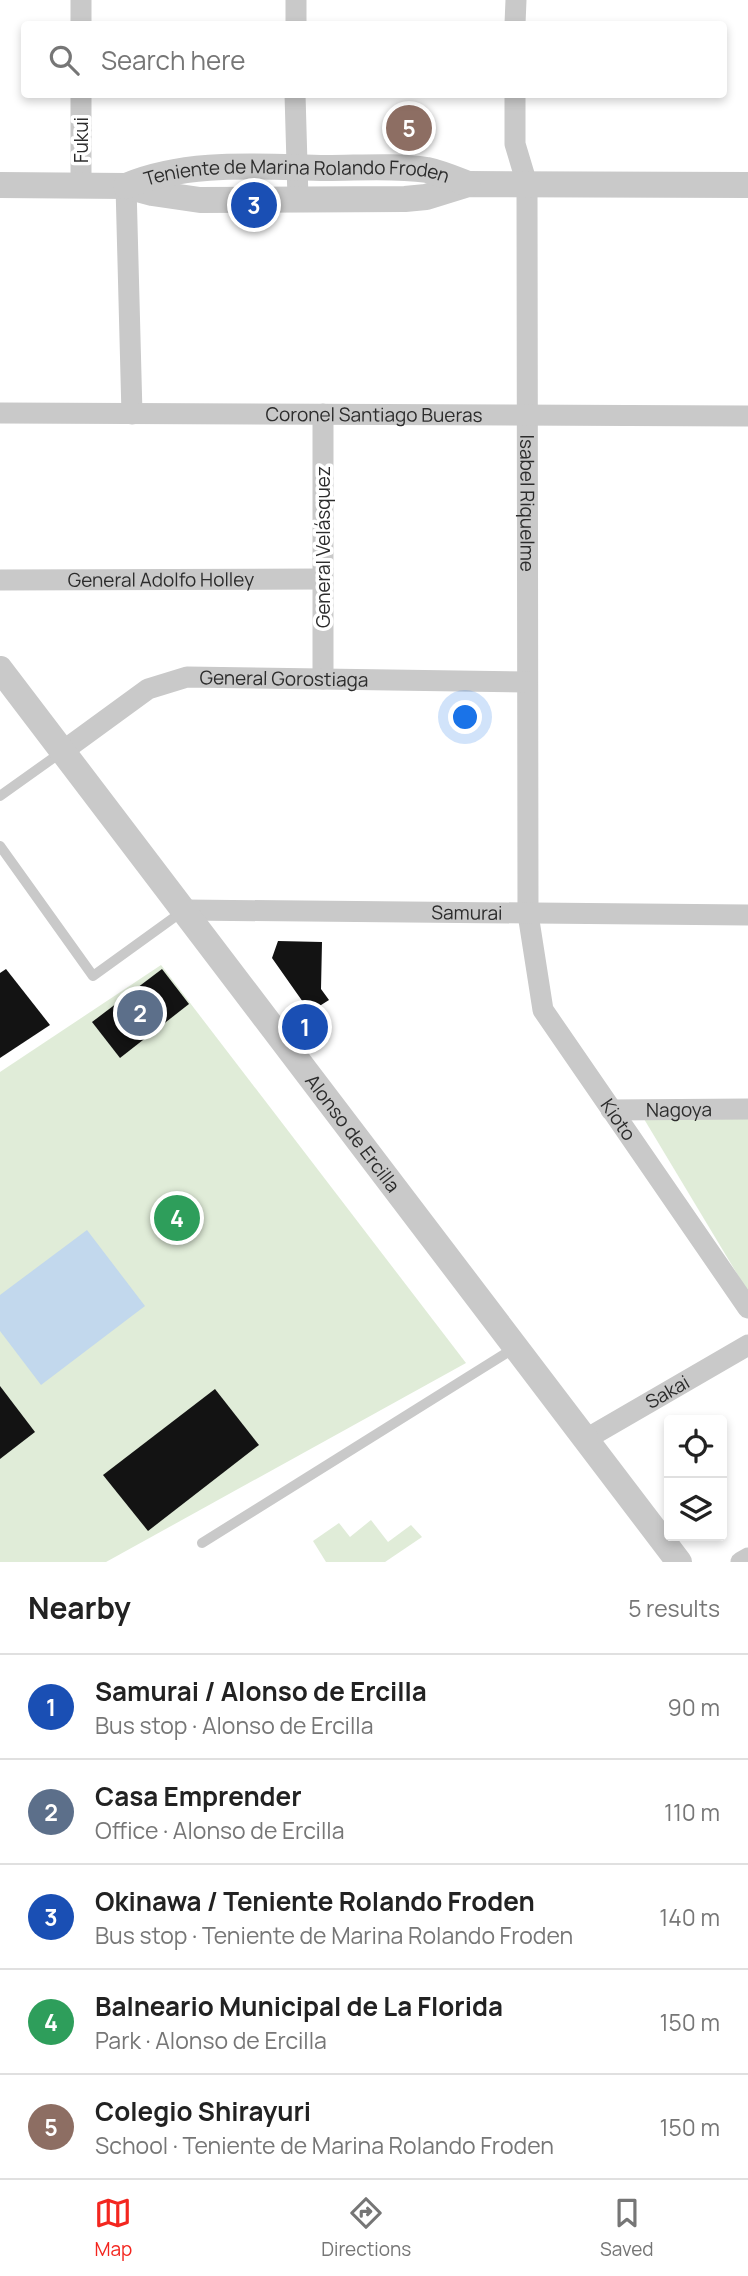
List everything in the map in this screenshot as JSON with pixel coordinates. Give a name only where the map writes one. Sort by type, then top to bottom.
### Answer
[{"type":"street","points":[[81,0],[81,21]]},
{"type":"street","points":[[296,0],[296,21]]},
{"type":"street","points":[[515,21],[516,0]]},
{"type":"street","name":"Fukui","points":[[81,98],[81,185]]},
{"type":"street","points":[[295,98],[298,200]]},
{"type":"street","name":"Isabel Riquelme","points":[[515,98],[514,144],[527,184],[528,914]]},
{"type":"street","name":"Teniente de Marina Rolando Froden","points":[[126,186],[150,176],[175,171],[295,167],[406,168],[430,171],[468,184]]},
{"type":"street","name":"Teniente de Marina Rolando Froden","points":[[0,185],[126,186],[163,196],[201,200],[405,199],[426,197],[468,184],[748,185]]},
{"type":"street","points":[[126,186],[132,414]]},
{"type":"street","name":"Coronel Santiago Bueras","points":[[0,413],[748,416]]},
{"type":"street","name":"General Velásquez","points":[[323,414],[323,679]]},
{"type":"street","name":"General Adolfo Holley","points":[[0,580],[323,579]]},
{"type":"street","name":"Alonso de Ercilla","points":[[0,669],[679,1562]]},
{"type":"street","name":"General Gorostiaga","points":[[63,751],[137,696],[173,680],[195,677],[527,682]]},
{"type":"street","name":"Samurai","points":[[185,911],[748,915]]},
{"type":"street","name":"Kioto","points":[[528,914],[543,1010],[748,1308]]},
{"type":"street","name":"Nagoya","points":[[611,1110],[748,1109]]},
{"type":"street","name":"Sakai","points":[[586,1439],[748,1345]]},
{"type":"street","points":[[741,1562],[748,1558]]},
{"type":"lane","points":[[0,796],[63,751]]},
{"type":"lane","points":[[0,846],[93,976],[185,911]]},
{"type":"lane","points":[[202,1543],[516,1347]]},
{"type":"green space","points":[[161,965],[466,1363],[106,1562],[0,1562],[0,1072]]},
{"type":"green space","points":[[641,1114],[748,1116],[748,1292]]},
{"type":"green space","points":[[371,1520],[388,1542],[411,1525],[422,1537],[385,1562],[326,1562],[313,1541],[339,1523],[350,1537]]},
{"type":"water","points":[[87,1230],[145,1306],[41,1385],[0,1331],[0,1295]]},
{"type":"building","points":[[278,941],[322,942],[321,989],[329,1000],[310,1012],[272,958]]},
{"type":"building","points":[[6,969],[50,1025],[0,1058],[0,973]]},
{"type":"building","points":[[162,969],[189,1004],[120,1058],[92,1022]]},
{"type":"building","points":[[0,1386],[35,1432],[0,1459]]},
{"type":"building","points":[[215,1389],[259,1445],[148,1531],[103,1475]]},
{"type":"place","name":"Colegio Shirayuri","points":[[409,128]]},
{"type":"place","name":"Okinawa / Teniente Rolando Froden","points":[[254,205]]},
{"type":"place","name":"Casa Emprender","points":[[140,1013]]},
{"type":"place","name":"Samurai / Alonso de Ercilla","points":[[305,1027]]},
{"type":"place","name":"Balneario Municipal de La Florida","points":[[177,1218]]}]
